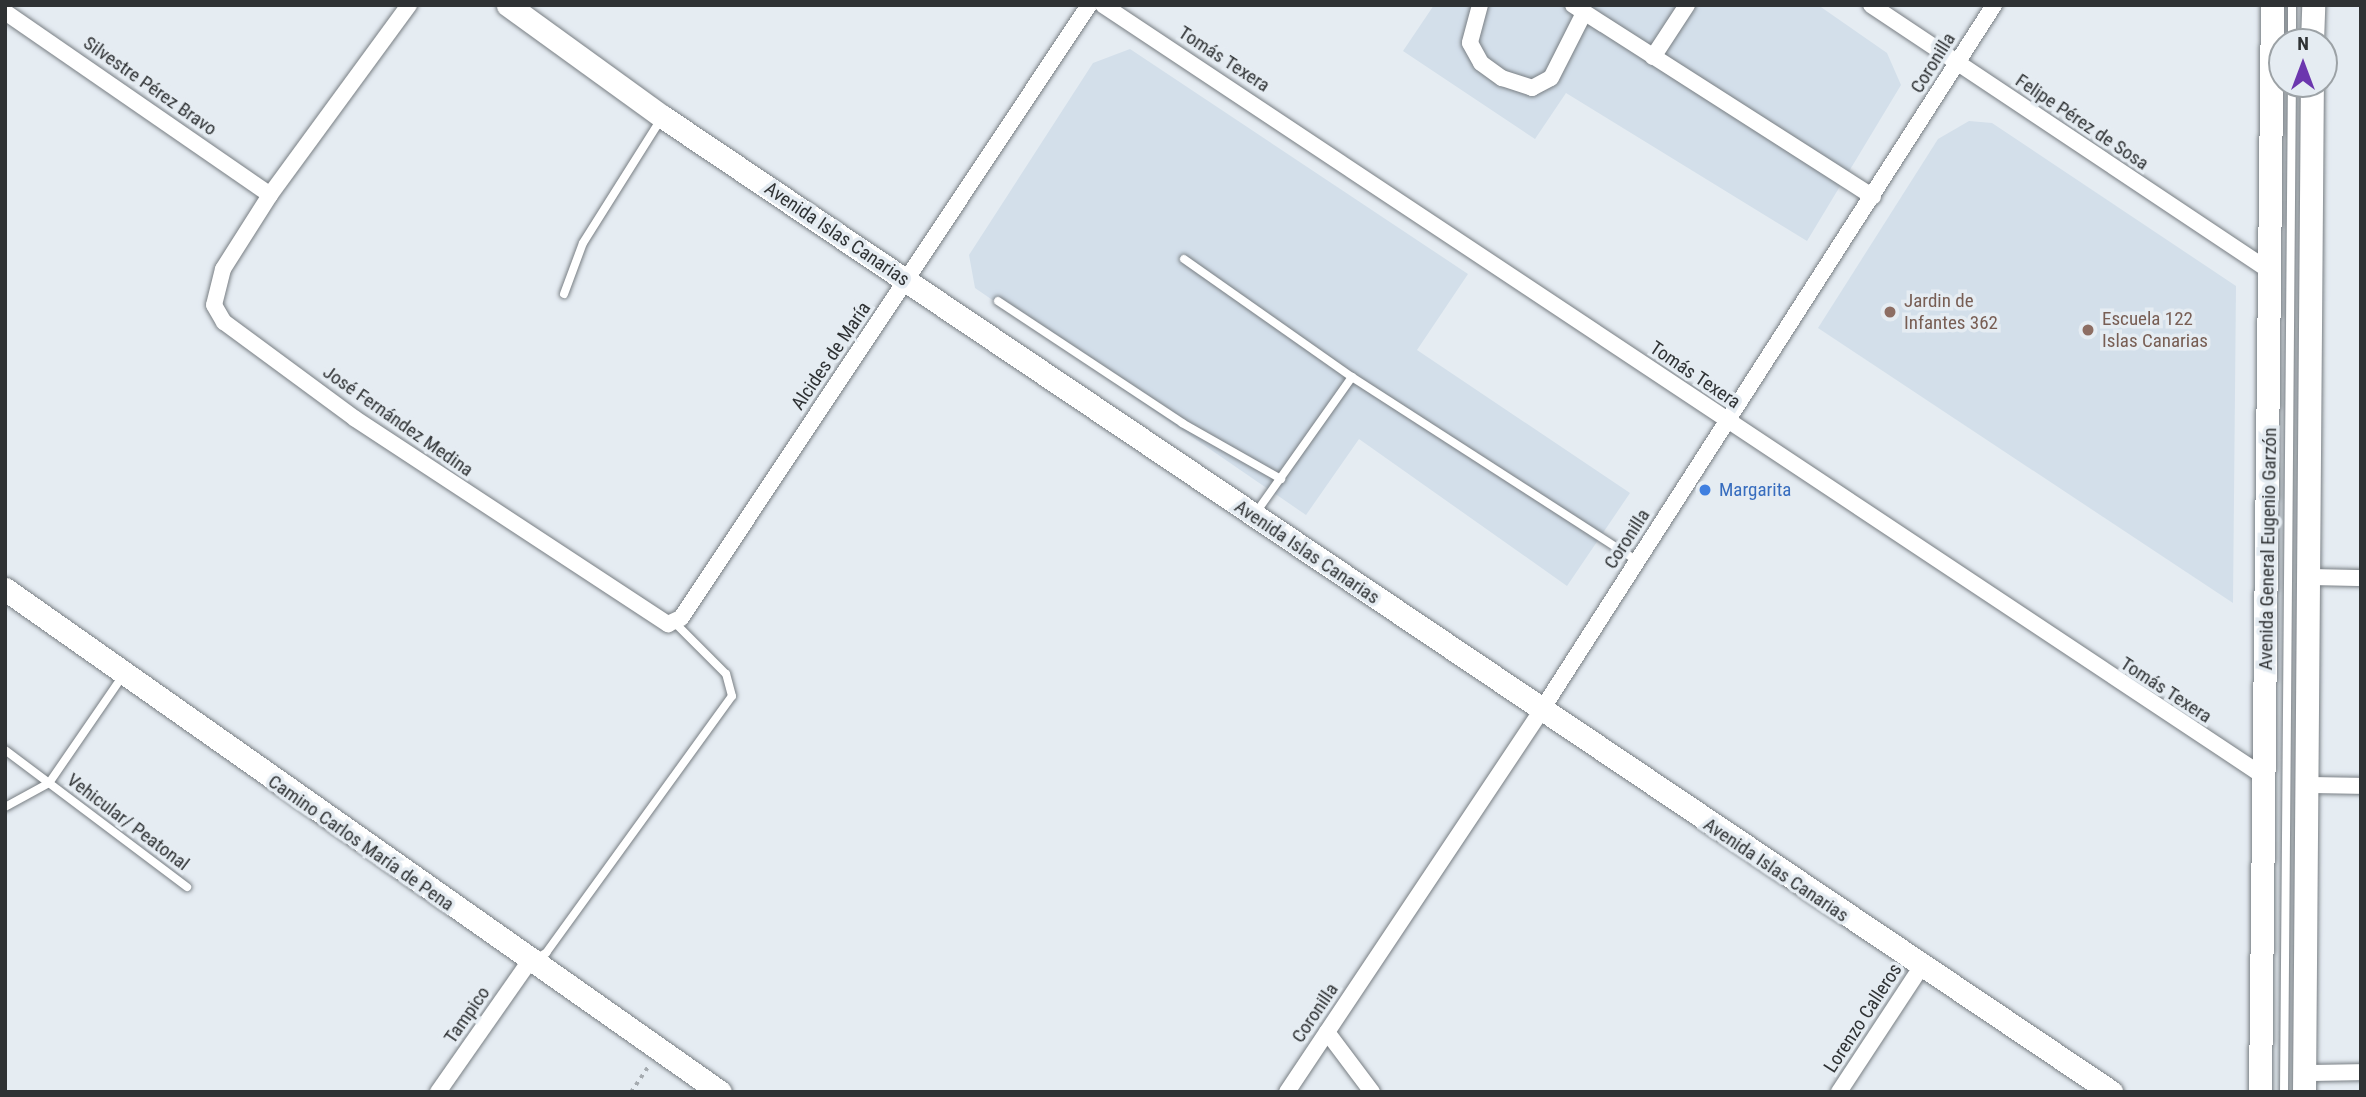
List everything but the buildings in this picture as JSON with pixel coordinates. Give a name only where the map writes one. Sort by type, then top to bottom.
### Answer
[{"type":"street","name":"José Fernández Medina","points":[[409,5],[270,195],[216,284],[214,305],[224,322],[487,509],[660,622],[674,622]]},
{"type":"street","name":"Avenida Islas Canarias","points":[[508,5],[663,117],[906,282],[2110,1092]]},
{"type":"street","name":"Alcides de María","points":[[674,622],[906,282],[1089,5]]},
{"type":"street","name":"Tomás Texera","points":[[1103,5],[1727,423],[2265,777]]},
{"type":"street","points":[[1480,5],[1470,43],[1481,63],[1532,88],[1551,78],[1578,9],[1873,197]]},
{"type":"street","points":[[1653,57],[1687,5]]},
{"type":"street","name":"Felipe Pérez de Sosa","points":[[1871,5],[2271,272]]},
{"type":"street","name":"Coronilla","points":[[1287,1092],[1541,711],[1994,5]]},
{"type":"street","name":"Avenida General Eugenio Garzón","points":[[2260,1092],[2272,5]]},
{"type":"street","points":[[2312,28],[2313,5]]},
{"type":"street","name":"Silvestre Pérez Bravo","points":[[5,12],[270,195]]},
{"type":"street","name":"Avenida General Eugenio Garzón","points":[[2304,1082],[2312,98]]},
{"type":"street","points":[[2307,577],[2361,578]]},
{"type":"street","name":"Camino Carlos María de Pena","points":[[5,589],[529,962],[720,1092]]},
{"type":"street","points":[[2305,785],[2361,786]]},
{"type":"street","name":"Tampico","points":[[439,1092],[529,962]]},
{"type":"street","name":"Lorenzo Calleros","points":[[1839,1092],[1921,967]]},
{"type":"street","points":[[1328,1032],[1372,1092]]},
{"type":"street","points":[[2304,1082],[2361,1072]]},
{"type":"lane","points":[[2292,5],[2292,28]]},
{"type":"lane","name":"Avenida General Eugenio Garzón","points":[[2284,1092],[2292,98]]},
{"type":"lane","points":[[564,294],[583,243],[663,117]]},
{"type":"lane","points":[[1184,259],[1352,377],[1638,561]]},
{"type":"lane","points":[[998,301],[1182,423],[1281,479]]},
{"type":"lane","points":[[1254,517],[1352,377]]},
{"type":"lane","points":[[529,962],[546,953],[732,696],[726,674],[674,622]]},
{"type":"lane","name":"Vehicular/ Peatonal","points":[[5,807],[49,783],[124,674]]},
{"type":"lane","name":"Vehicular/ Peatonal","points":[[5,750],[187,887]]},
{"type":"path","points":[[631,1092],[659,1051]]},
{"type":"shaded area","points":[[1434,5],[1818,5],[1887,53],[1901,85],[1807,241],[1566,93],[1535,139],[1403,51]]},
{"type":"shaded area","points":[[1130,49],[1468,274],[1417,350],[1630,493],[1567,586],[1359,439],[1306,515],[975,288],[969,255],[1093,63]]},
{"type":"shaded area","name":"Escuela 122 Islas Canarias","points":[[1969,121],[1992,123],[2236,286],[2233,603],[1818,328],[1938,139]]},
{"type":"place","name":"Jardin de Infantes 362","points":[[1890,312]]},
{"type":"place","name":"Escuela 122 Islas Canarias","points":[[2088,330]]},
{"type":"place","name":"Margarita","points":[[1705,490]]}]
